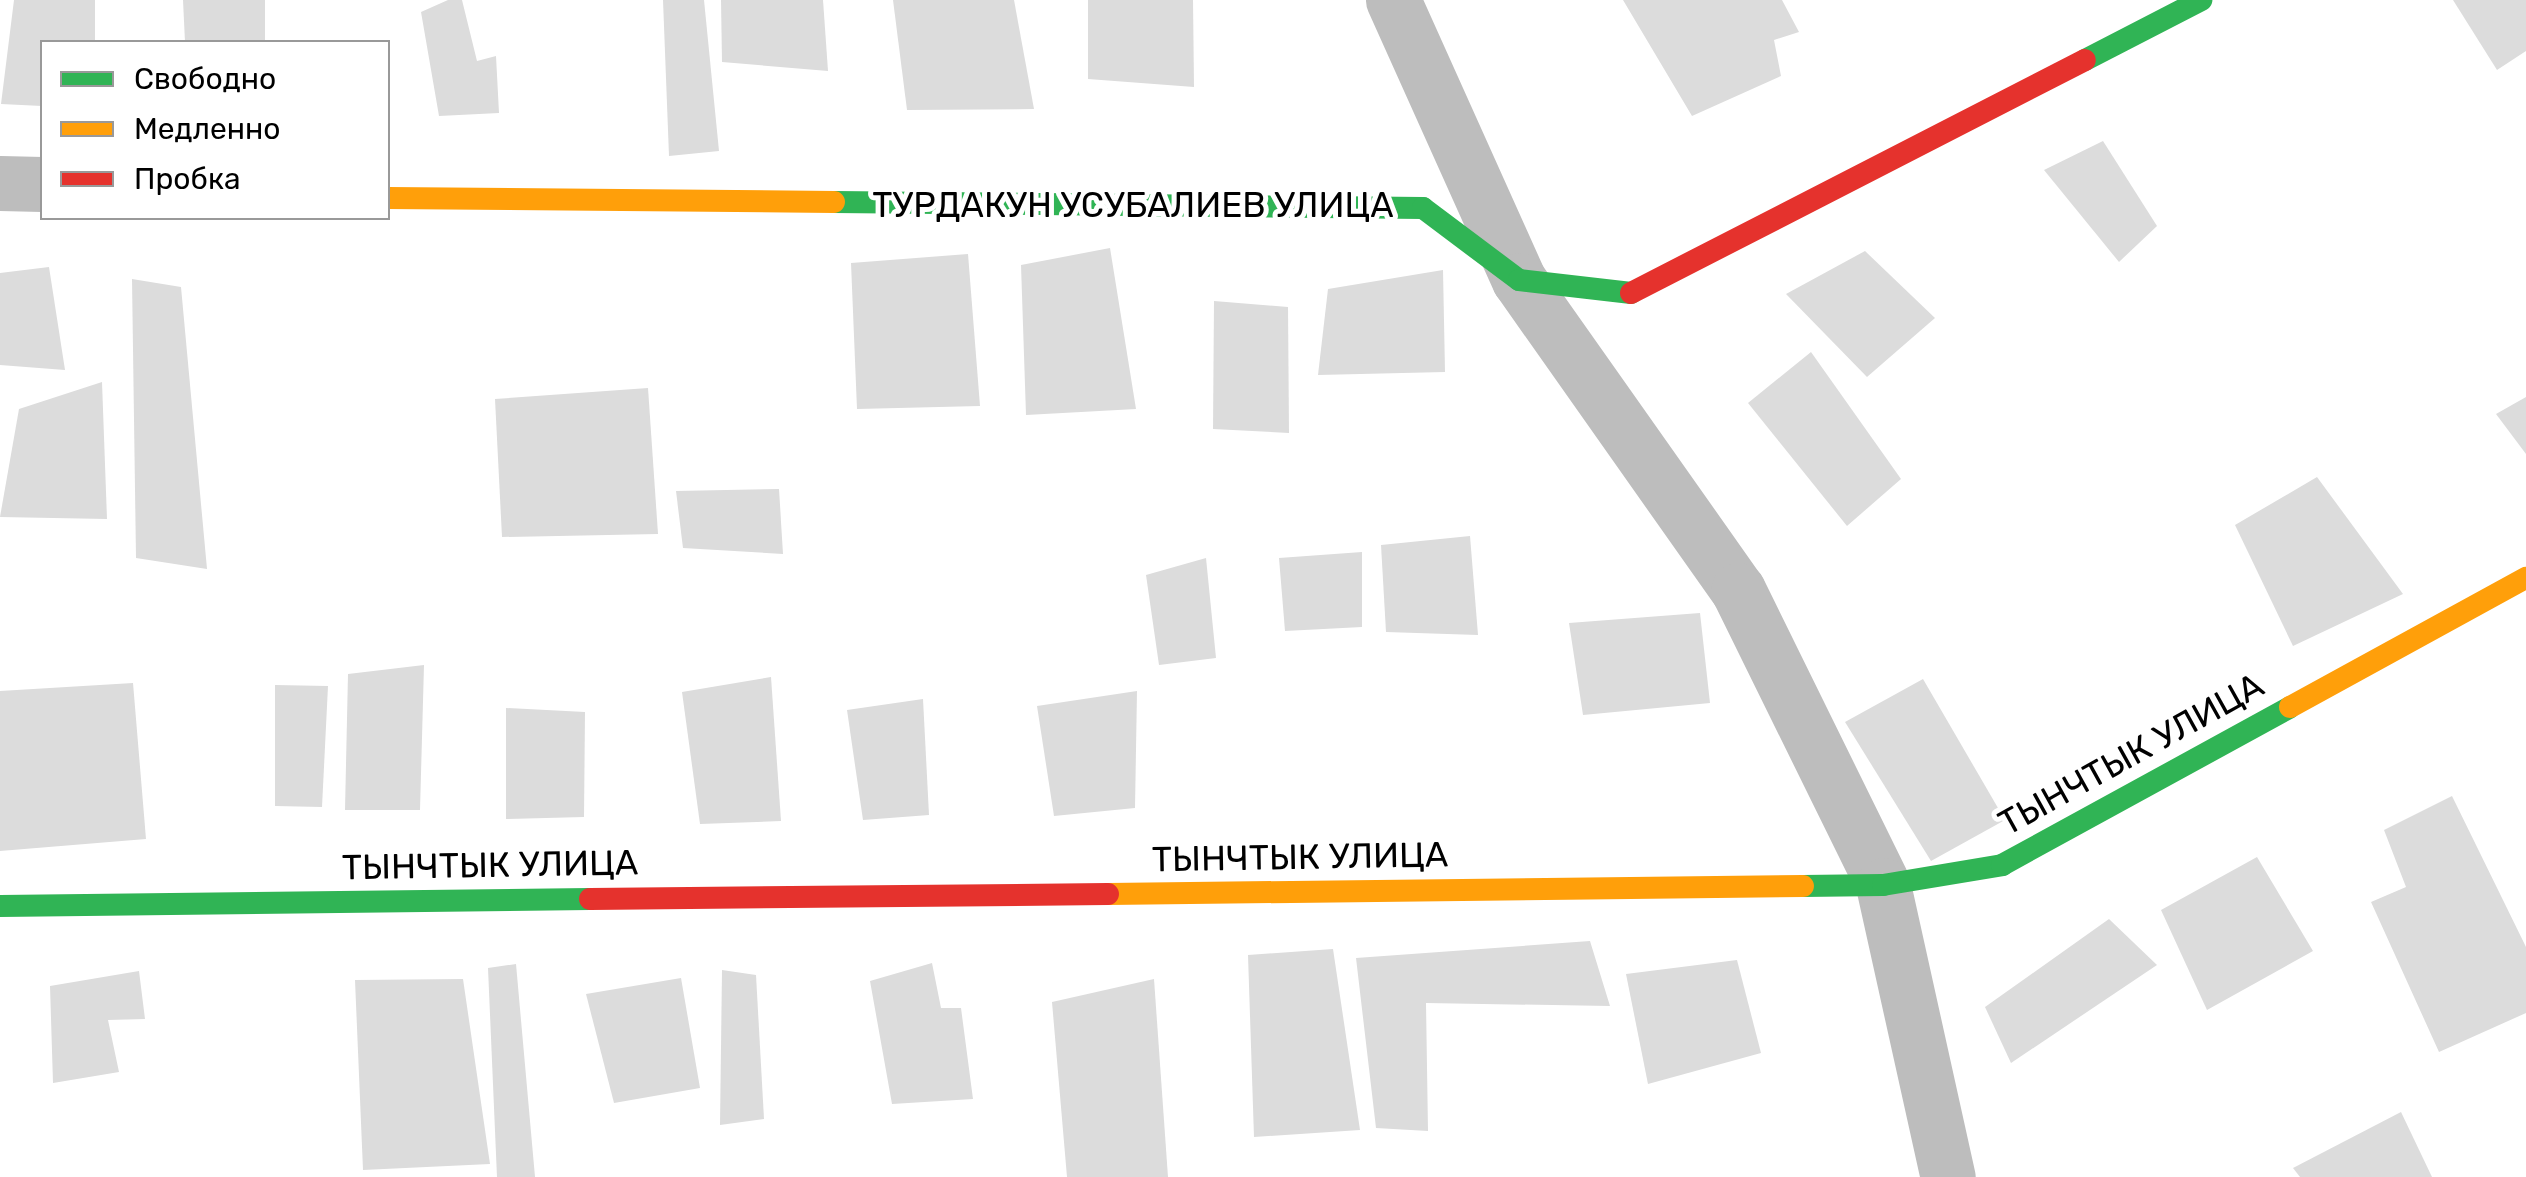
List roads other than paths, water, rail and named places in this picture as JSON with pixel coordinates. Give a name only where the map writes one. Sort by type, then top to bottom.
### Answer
[{"type":"street","points":[[1394,0],[1519,280],[1738,590],[1883,886],[1948,1177]]},
{"type":"street","name":"ТУРДАКУН УСУБАЛИЕВ УЛИЦА","points":[[390,198],[1423,208],[1519,280],[1635,294],[2201,0]]},
{"type":"street","points":[[0,183],[40,184]]},
{"type":"street","name":"ТЫНЧТЫК УЛИЦА","points":[[0,906],[1883,886],[2002,864],[2526,578]]}]
